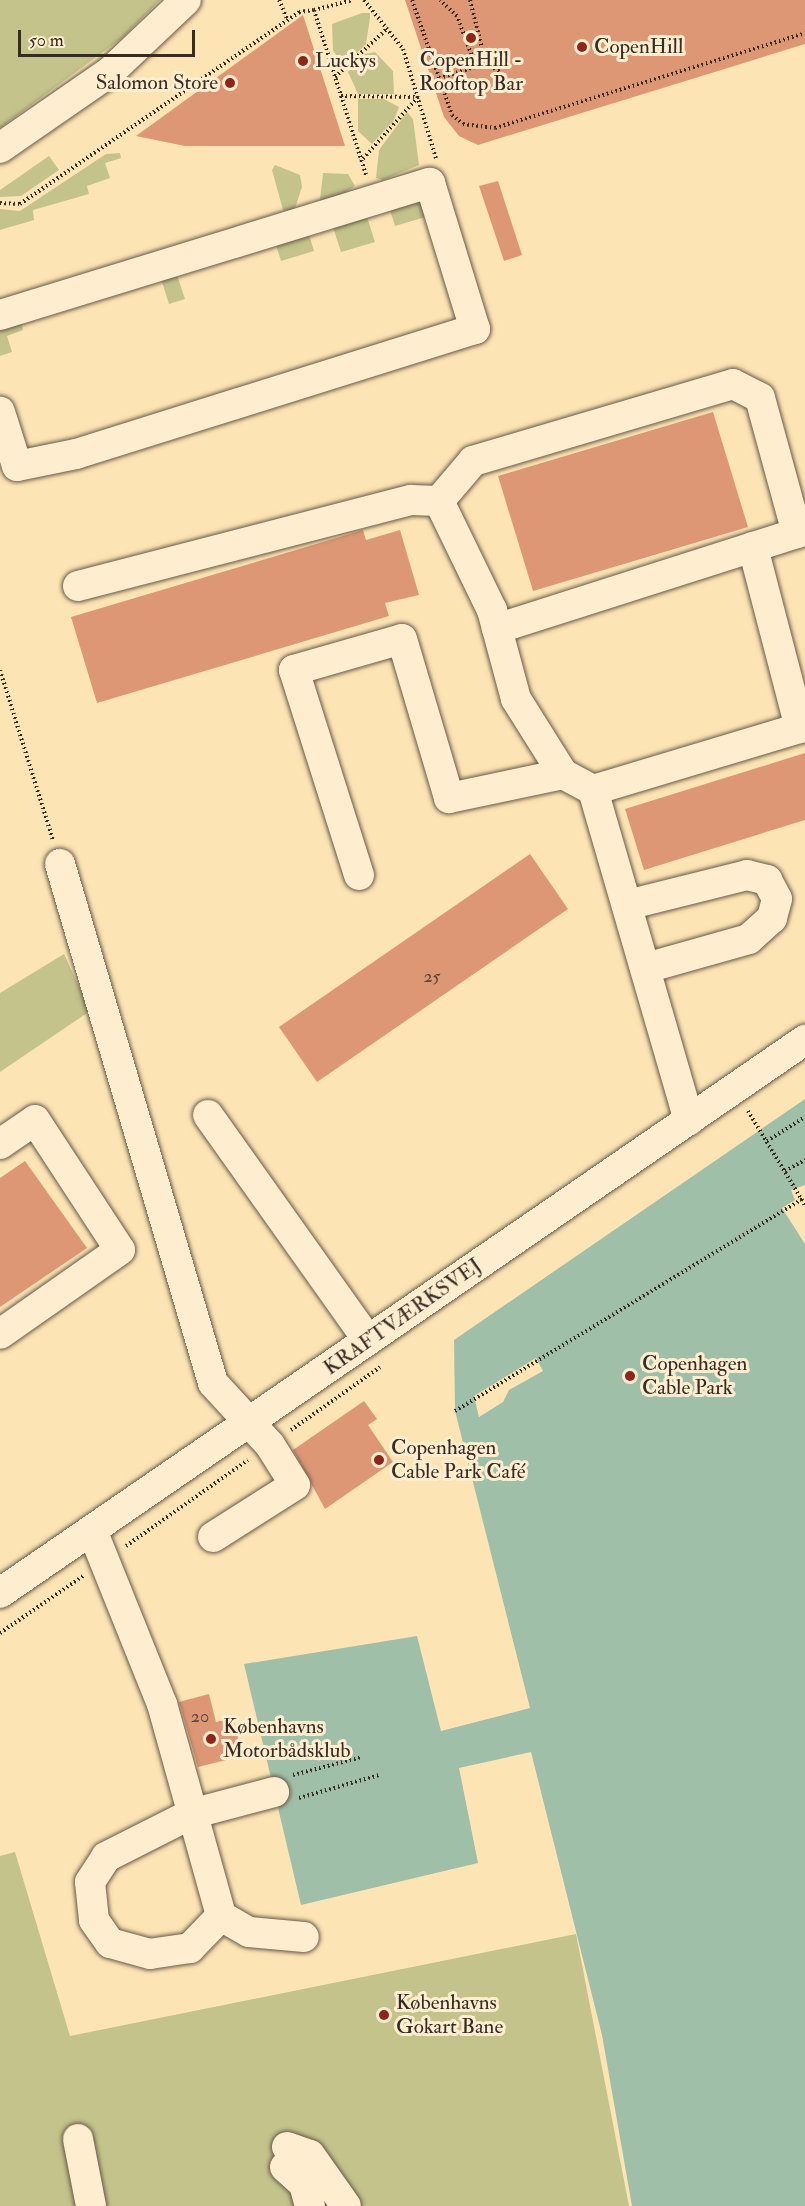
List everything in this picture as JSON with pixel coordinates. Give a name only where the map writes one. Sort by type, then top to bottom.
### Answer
[{"type":"street","points":[[0,148],[111,71],[186,0]]},
{"type":"street","points":[[0,315],[429,183],[475,329],[76,454],[17,466],[0,412]]},
{"type":"street","points":[[439,501],[473,461],[733,384],[760,398],[797,533],[497,629]]},
{"type":"street","points":[[78,586],[411,500],[439,501]]},
{"type":"street","points":[[439,501],[497,629],[516,699],[563,774],[593,790],[800,728],[753,547]]},
{"type":"street","points":[[359,875],[294,670],[402,639],[449,798],[563,774]]},
{"type":"street","points":[[593,790],[689,1120]]},
{"type":"street","points":[[60,864],[213,1383],[250,1422],[295,1485],[213,1537]]},
{"type":"street","points":[[627,905],[747,875],[767,880],[777,899],[772,918],[749,939],[646,968]]},
{"type":"street","name":"KRAFTVÆRKSVEJ","points":[[0,1593],[805,1040]]},
{"type":"street","points":[[208,1115],[368,1340]]},
{"type":"street","points":[[0,1144],[34,1120],[120,1250],[0,1334]]},
{"type":"street","points":[[92,1530],[162,1704],[221,1916],[249,1932],[304,1937]]},
{"type":"street","points":[[221,1916],[190,1948],[150,1954],[110,1943],[94,1920],[90,1882],[106,1857],[191,1814],[282,1790]]},
{"type":"street","points":[[78,2139],[91,2206]]},
{"type":"street","points":[[310,2206],[304,2184],[286,2157],[310,2155],[346,2206]]},
{"type":"path","points":[[279,0],[288,20]]},
{"type":"path","points":[[0,203],[12,206],[33,196],[288,20],[314,10],[353,0]]},
{"type":"path","points":[[364,0],[403,49],[436,158],[429,183]]},
{"type":"path","points":[[412,0],[452,115],[463,124],[495,128],[805,33]]},
{"type":"path","points":[[440,0],[457,16],[476,68]]},
{"type":"path","points":[[470,0],[486,64],[501,72]]},
{"type":"path","points":[[314,10],[373,201]]},
{"type":"path","points":[[335,77],[388,28]]},
{"type":"path","points":[[439,78],[486,64]]},
{"type":"path","points":[[341,96],[418,97]]},
{"type":"path","points":[[361,161],[418,97]]},
{"type":"path","points":[[0,670],[60,864]]},
{"type":"path","points":[[747,1109],[805,1205]]},
{"type":"path","points":[[767,1141],[805,1117]]},
{"type":"path","points":[[785,1171],[805,1160]]},
{"type":"path","points":[[455,1412],[802,1200]]},
{"type":"path","points":[[282,1790],[362,1758]]},
{"type":"path","points":[[282,1790],[379,1775]]},
{"type":"green space","points":[[0,0],[160,0],[122,38],[0,128]]},
{"type":"green space","points":[[362,13],[370,13],[366,44],[343,66],[333,50],[332,24]]},
{"type":"green space","points":[[375,52],[393,71],[394,94],[358,94],[348,72],[365,54]]},
{"type":"green space","points":[[358,99],[384,99],[399,107],[394,120],[372,144],[358,131]]},
{"type":"green space","points":[[407,112],[413,119],[419,165],[383,180],[376,178],[379,150]]},
{"type":"green space","points":[[120,153],[121,158],[105,163],[110,178],[87,186],[89,194],[33,210],[34,220],[0,230],[0,209],[20,211],[106,154]]},
{"type":"green space","points":[[49,156],[59,170],[21,196],[0,197],[0,190]]},
{"type":"green space","points":[[275,165],[300,175],[302,187],[294,211],[283,210],[272,170]]},
{"type":"green space","points":[[323,173],[348,174],[355,186],[328,204],[320,200]]},
{"type":"green space","points":[[423,200],[429,216],[395,226],[390,210]]},
{"type":"green space","points":[[367,217],[375,242],[341,252],[333,227]]},
{"type":"green space","points":[[309,235],[314,251],[281,261],[276,245]]},
{"type":"green space","points":[[177,275],[185,299],[169,304],[161,279]]},
{"type":"green space","points":[[21,322],[23,330],[7,336],[12,352],[0,356],[0,328]]},
{"type":"green space","points":[[64,954],[90,1011],[0,1072],[0,993]]},
{"type":"green space","name":"Københavns Gokart Bane","points":[[15,1852],[70,2036],[576,1934],[629,2206],[0,2206],[0,1856]]},
{"type":"shaded area","points":[[805,1099],[805,2206],[632,2206],[602,2035],[531,1752],[459,1768],[478,1863],[301,1905],[244,1664],[417,1636],[441,1731],[530,1708],[455,1411],[454,1340]]},
{"type":"pier","points":[[805,1185],[805,1244],[782,1208],[795,1200],[791,1190]]},
{"type":"pier","points":[[536,1358],[543,1371],[509,1390],[503,1402],[479,1417],[474,1396]]},
{"type":"building","points":[[405,0],[805,0],[805,44],[478,145],[459,136],[444,117]]},
{"type":"building","points":[[303,15],[345,146],[185,146],[136,136]]},
{"type":"building","points":[[498,181],[522,255],[504,261],[479,186]]},
{"type":"building","points":[[713,412],[748,527],[533,591],[498,476]]},
{"type":"building","points":[[363,530],[366,540],[400,530],[419,595],[385,603],[389,616],[97,703],[71,617]]},
{"type":"building","points":[[805,753],[805,820],[644,870],[625,809]]},
{"type":"building","points":[[530,854],[568,909],[317,1082],[279,1027]]},
{"type":"building","points":[[25,1161],[87,1248],[0,1307],[0,1178]]},
{"type":"building","points":[[364,1401],[377,1419],[368,1425],[393,1462],[325,1509],[293,1450]]},
{"type":"building","name":"Københavns Motorbådsklub","points":[[209,1694],[216,1722],[233,1718],[242,1756],[198,1767],[179,1702]]},
{"type":"place","name":"CopenHill - Rooftop Bar","points":[[471,38]]},
{"type":"place","name":"CopenHill","points":[[582,47]]},
{"type":"place","name":"Luckys","points":[[303,61]]},
{"type":"place","name":"Salomon Store","points":[[230,83]]},
{"type":"place","name":"Copenhagen Cable Park","points":[[630,1376]]},
{"type":"place","name":"Copenhagen Cable Park Café","points":[[379,1460]]},
{"type":"place","name":"Københavns Motorbådsklub","points":[[211,1739]]},
{"type":"place","name":"Københavns Gokart Bane","points":[[384,2015]]}]
